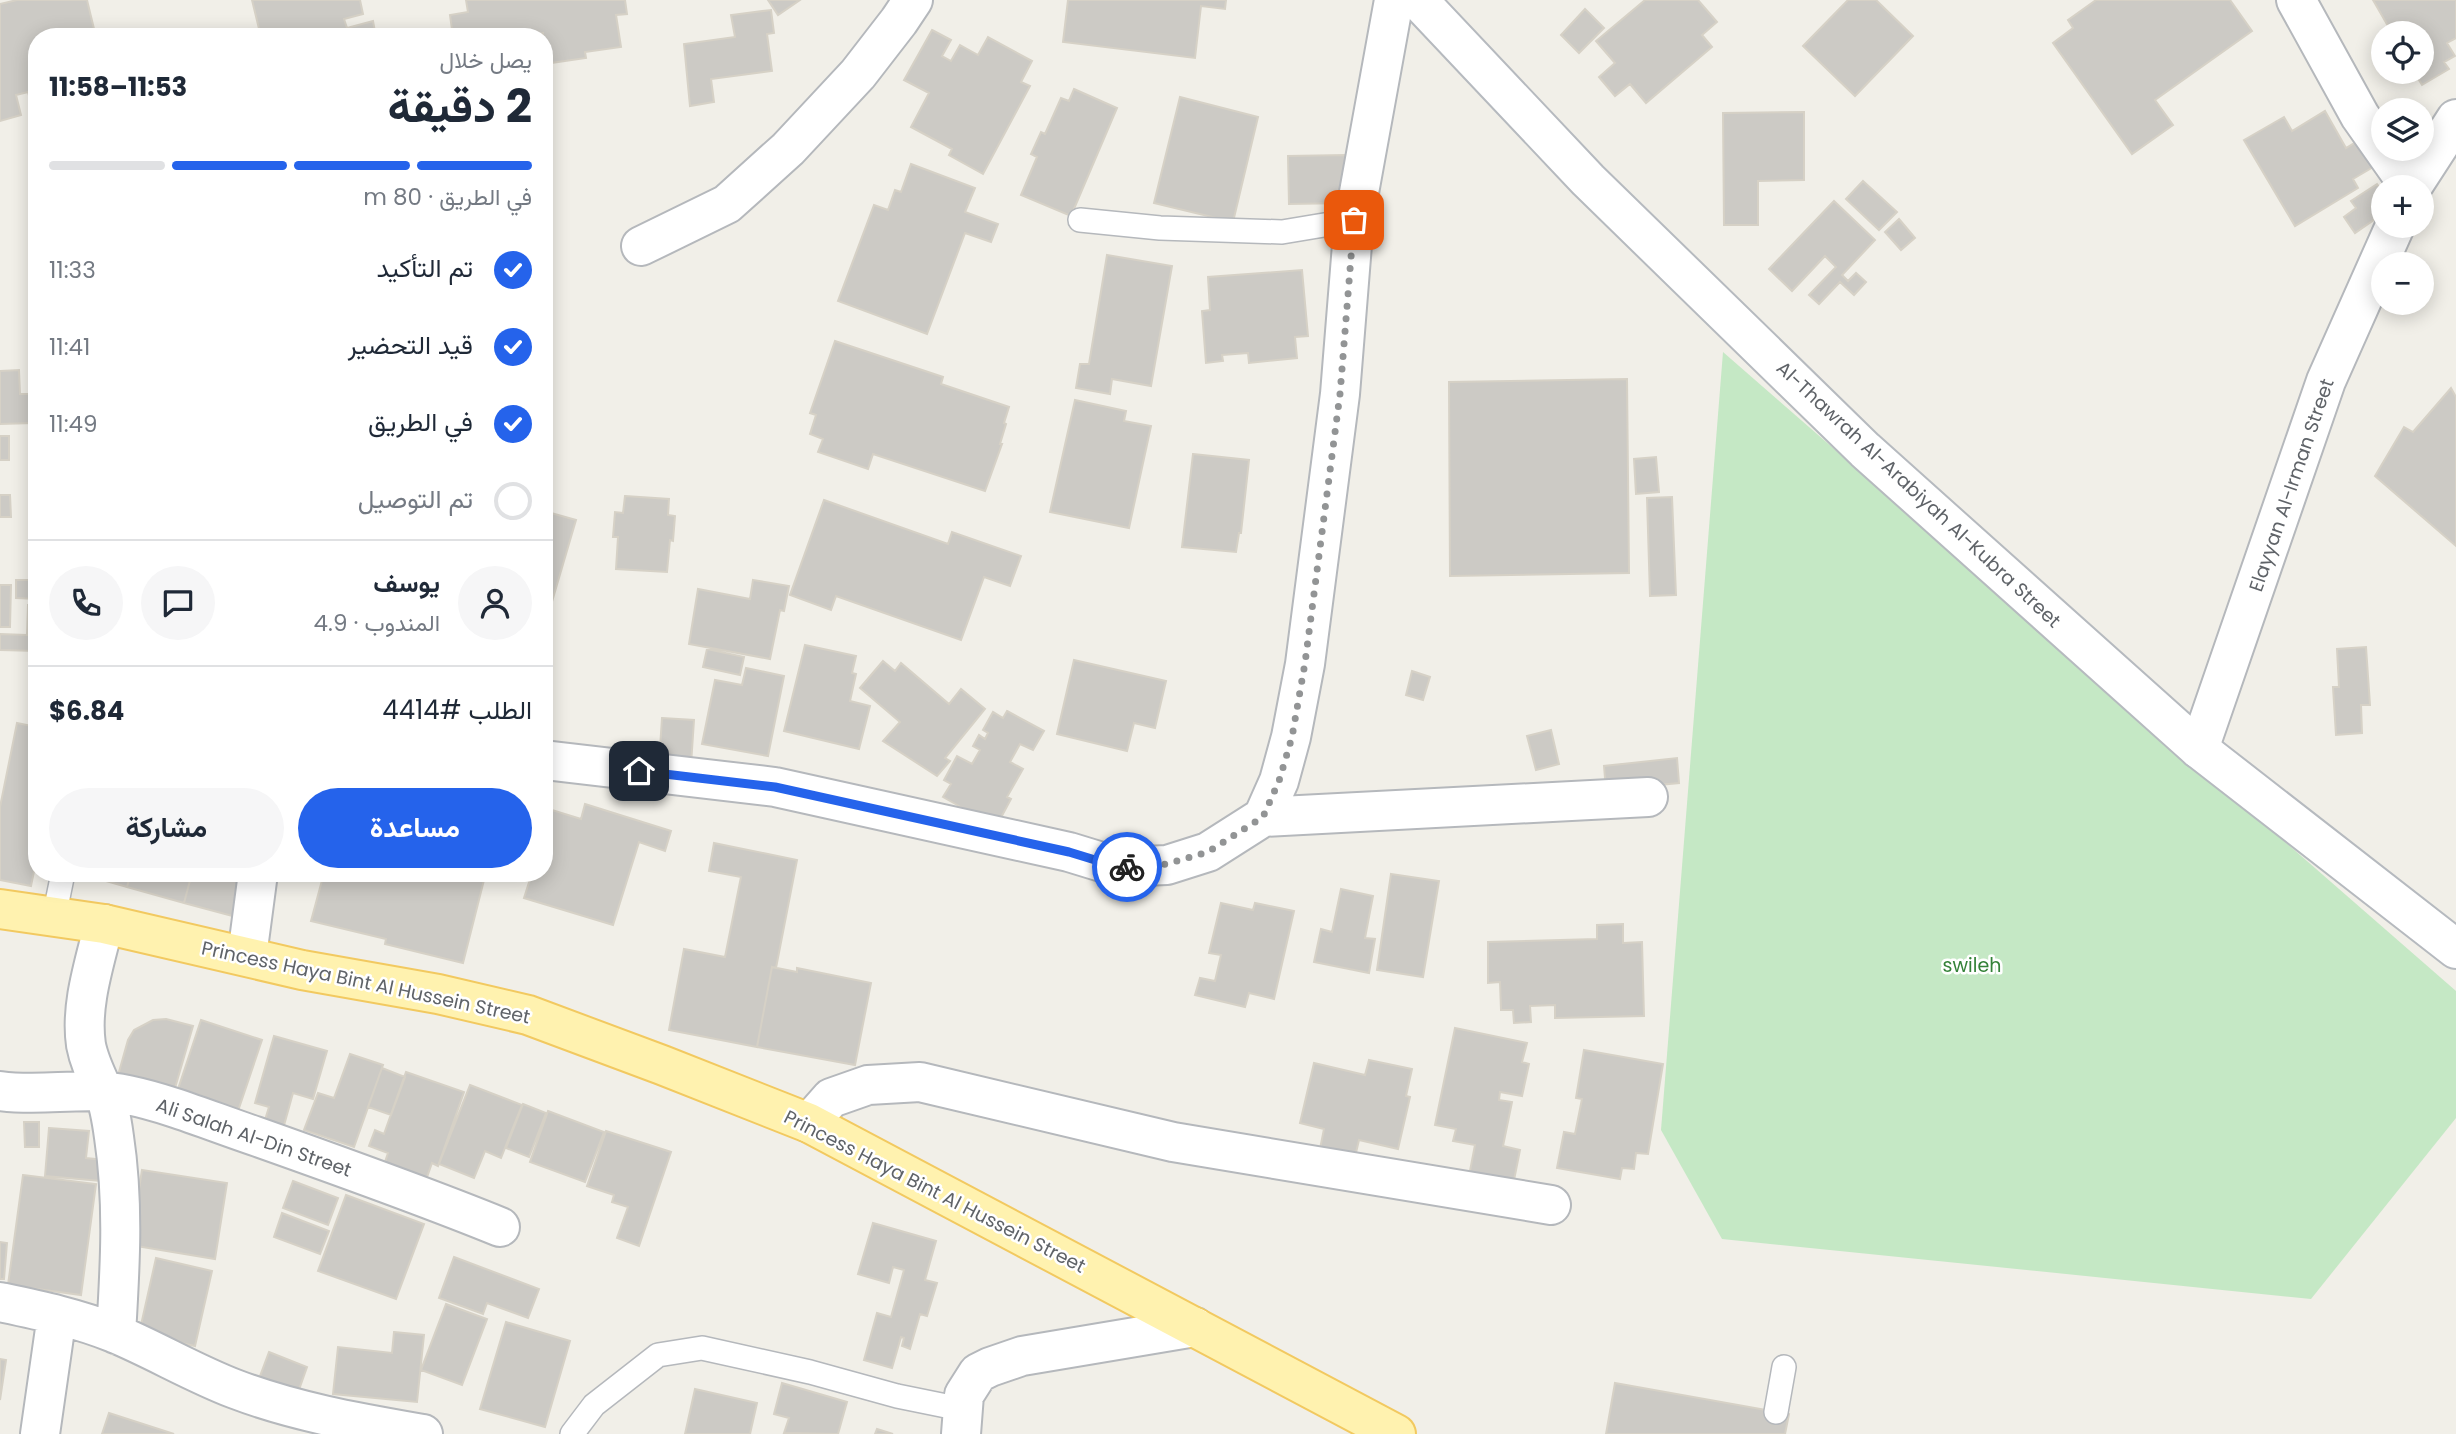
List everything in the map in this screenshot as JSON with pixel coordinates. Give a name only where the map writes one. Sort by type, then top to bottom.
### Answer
[{"type":"main road","name":"Princess Haya Bint Al Hussein Street","points":[[0,909],[104,924],[302,970],[438,994],[528,1015],[809,1122],[1396,1434]]},
{"type":"street","points":[[641,246],[727,204],[788,149],[858,74],[900,22],[913,0]]},
{"type":"street","points":[[1263,817],[1279,781],[1292,737],[1305,663],[1340,394],[1354,220],[1394,0]]},
{"type":"street","name":"Al-Thawrah Al-Arabiyah Al-Kubra Street","points":[[1418,0],[1588,180],[1865,450],[2199,748],[2456,949]]},
{"type":"street","points":[[2295,0],[2360,116],[2402,175]]},
{"type":"street","points":[[2419,175],[2456,119]]},
{"type":"street","name":"Elayyan Al-Irman Street","points":[[2199,748],[2326,381],[2390,238]]},
{"type":"street","points":[[553,761],[775,787],[1069,852],[1118,867],[1167,864],[1208,852],[1263,817],[1648,797]]},
{"type":"street","points":[[247,956],[257,882]]},
{"type":"street","points":[[104,924],[88,990],[85,1031],[92,1067],[104,1091],[114,1134],[122,1246],[116,1334]]},
{"type":"street","points":[[809,1122],[831,1098],[868,1085],[920,1083],[1173,1142],[1551,1205]]},
{"type":"street","name":"Ali Salah Al-Din Street","points":[[0,1091],[104,1091],[128,1095],[348,1169],[500,1227]]},
{"type":"street","points":[[0,1303],[57,1315],[116,1334],[191,1372],[239,1391],[316,1413],[423,1434]]},
{"type":"street","points":[[40,1434],[57,1315]]},
{"type":"street","points":[[961,1421],[964,1395],[978,1373],[1022,1356],[1195,1327]]},
{"type":"lane","points":[[1080,220],[1160,228],[1282,232],[1354,220]]},
{"type":"lane","points":[[54,917],[61,882]]},
{"type":"lane","points":[[572,1434],[592,1396],[658,1355],[702,1348],[810,1372],[897,1396],[961,1421]]},
{"type":"lane","points":[[1776,1412],[1784,1367]]},
{"type":"green space","name":"swileh","points":[[1723,352],[2456,991],[2456,1118],[2311,1299],[1722,1239],[1661,1130]]},
{"type":"building","points":[[17,0],[87,0],[94,28],[28,28],[28,92],[16,95],[21,115],[0,121],[0,4]]},
{"type":"building","points":[[252,0],[360,0],[363,14],[344,19],[347,28],[259,28]]},
{"type":"building","points":[[466,0],[625,0],[627,14],[616,15],[621,47],[585,52],[586,58],[553,63],[553,28],[452,28],[450,15],[468,12]]},
{"type":"building","points":[[768,0],[800,0],[778,15]]},
{"type":"building","points":[[1068,0],[1226,0],[1225,9],[1201,6],[1195,58],[1063,42]]},
{"type":"building","points":[[1645,0],[1698,0],[1717,22],[1702,35],[1712,47],[1646,103],[1630,84],[1615,96],[1599,77],[1615,63],[1596,41]]},
{"type":"building","points":[[1848,0],[1876,0],[1913,36],[1855,96],[1803,46]]},
{"type":"building","points":[[2096,0],[2230,0],[2252,31],[2155,100],[2173,125],[2132,154],[2053,43],[2073,28],[2068,20]]},
{"type":"building","points":[[2373,0],[2456,0],[2456,38],[2447,43],[2455,56],[2444,62],[2449,69],[2434,78],[2434,21],[2385,21]]},
{"type":"building","points":[[1585,9],[1604,28],[1579,53],[1561,35]]},
{"type":"building","points":[[771,10],[774,33],[767,34],[772,71],[711,79],[714,102],[690,106],[684,44],[735,37],[731,15]]},
{"type":"building","points":[[373,21],[374,28],[347,28]]},
{"type":"building","points":[[932,30],[951,40],[942,56],[951,61],[960,45],[978,55],[988,37],[1032,61],[1021,82],[1030,86],[983,174],[949,155],[952,149],[911,127],[929,93],[904,80]]},
{"type":"building","points":[[1074,89],[1117,108],[1071,216],[1021,195],[1037,157],[1031,154],[1041,132],[1045,134],[1061,98],[1069,101]]},
{"type":"building","points":[[1180,97],[1258,117],[1233,222],[1154,203]]},
{"type":"building","points":[[2325,111],[2346,148],[2364,137],[2371,148],[2371,161],[2380,163],[2353,179],[2358,188],[2295,226],[2244,140],[2284,117],[2292,131]]},
{"type":"building","points":[[1804,112],[1804,180],[1758,181],[1758,225],[1724,225],[1723,113]]},
{"type":"building","points":[[1346,155],[1347,203],[1289,204],[1288,156]]},
{"type":"building","points":[[911,164],[975,188],[965,212],[998,224],[991,242],[965,233],[927,334],[838,301],[874,205],[888,210],[895,190],[901,192]]},
{"type":"building","points":[[1863,181],[1897,212],[1879,230],[1846,199]]},
{"type":"building","points":[[2371,188],[2371,222],[2355,233],[2344,217],[2356,208],[2351,201]]},
{"type":"building","points":[[1834,201],[1875,240],[1842,275],[1848,281],[1856,273],[1866,282],[1854,295],[1840,282],[1819,304],[1809,295],[1836,267],[1825,256],[1792,291],[1769,269]]},
{"type":"building","points":[[1899,219],[1915,238],[1901,250],[1885,232]]},
{"type":"building","points":[[1107,255],[1172,266],[1151,386],[1112,379],[1110,394],[1076,388],[1080,364],[1089,364]]},
{"type":"building","points":[[1302,270],[1308,336],[1295,337],[1297,358],[1249,363],[1248,353],[1222,355],[1223,361],[1206,363],[1202,311],[1210,310],[1208,277]]},
{"type":"building","points":[[835,341],[943,377],[941,384],[1009,407],[1002,444],[985,491],[873,454],[868,469],[818,452],[823,439],[810,434],[816,415],[810,413]]},
{"type":"building","points":[[19,370],[20,394],[28,394],[28,423],[0,424],[0,371]]},
{"type":"building","points":[[1627,379],[1629,573],[1450,576],[1449,382]]},
{"type":"building","points":[[2451,388],[2456,397],[2456,546],[2375,476],[2404,427],[2413,432]]},
{"type":"building","points":[[1075,400],[1126,411],[1124,421],[1151,426],[1129,528],[1050,512]]},
{"type":"building","points":[[0,436],[9,436],[9,460],[0,460]]},
{"type":"building","points":[[1193,454],[1249,460],[1241,533],[1236,552],[1182,547]]},
{"type":"building","points":[[1656,457],[1659,492],[1636,494],[1634,459]]},
{"type":"building","points":[[0,495],[10,495],[11,517],[0,517]]},
{"type":"building","points":[[625,496],[669,499],[668,515],[675,516],[667,572],[616,569],[618,537],[613,537],[615,512],[623,513]]},
{"type":"building","points":[[1672,497],[1676,595],[1650,596],[1647,498]]},
{"type":"building","points":[[824,500],[948,544],[952,532],[1021,556],[1010,586],[984,577],[961,640],[836,596],[831,610],[790,595]]},
{"type":"building","points":[[553,514],[576,520],[553,598]]},
{"type":"building","points":[[16,580],[28,580],[28,599],[16,598]]},
{"type":"building","points":[[753,580],[789,586],[784,611],[780,610],[770,659],[689,644],[698,589],[750,599]]},
{"type":"building","points":[[0,585],[11,585],[10,627],[0,627]]},
{"type":"building","points":[[28,605],[28,651],[0,650],[0,634],[27,635]]},
{"type":"building","points":[[805,645],[856,656],[852,673],[856,674],[850,701],[870,706],[859,749],[784,731]]},
{"type":"building","points":[[2366,647],[2370,705],[2361,705],[2362,733],[2336,735],[2333,687],[2339,687],[2337,649]]},
{"type":"building","points":[[707,649],[744,657],[740,675],[703,667]]},
{"type":"building","points":[[1074,660],[1166,681],[1155,728],[1134,723],[1127,751],[1057,734]]},
{"type":"building","points":[[883,661],[895,671],[901,663],[949,704],[961,689],[985,709],[945,758],[950,761],[937,776],[883,741],[900,722],[860,688]]},
{"type":"building","points":[[746,668],[784,676],[768,756],[702,744],[715,680],[742,685]]},
{"type":"building","points":[[1412,671],[1430,677],[1423,700],[1406,695]]},
{"type":"building","points":[[1007,711],[1044,731],[1033,750],[1020,744],[1010,762],[1023,769],[1007,797],[1011,799],[996,827],[943,797],[951,784],[944,780],[957,756],[972,764],[980,750],[973,746],[979,735],[985,739],[988,733],[983,730],[993,712],[1003,718]]},
{"type":"building","points":[[662,718],[694,720],[691,765],[659,763]]},
{"type":"building","points":[[17,723],[28,725],[28,882],[32,882],[31,886],[0,880],[0,807]]},
{"type":"building","points":[[1551,730],[1559,764],[1536,770],[1527,736]]},
{"type":"building","points":[[1677,758],[1679,783],[1606,790],[1604,766]]},
{"type":"building","points":[[585,804],[671,831],[665,851],[639,842],[613,925],[524,898],[529,882],[553,882],[553,810],[581,819]]},
{"type":"building","points":[[714,843],[797,860],[757,1047],[669,1030],[684,949],[725,957],[741,877],[709,871]]},
{"type":"building","points":[[1391,874],[1439,881],[1423,977],[1377,970]]},
{"type":"building","points":[[110,882],[128,882],[127,887]]},
{"type":"building","points":[[128,882],[190,882],[184,903],[127,887]]},
{"type":"building","points":[[190,882],[250,882],[240,918],[184,903]]},
{"type":"building","points":[[322,882],[483,882],[463,963],[385,944],[386,939],[311,921]]},
{"type":"building","points":[[1341,889],[1373,896],[1365,938],[1375,939],[1369,973],[1314,962],[1321,929],[1332,932]]},
{"type":"building","points":[[1221,903],[1253,910],[1255,903],[1294,911],[1274,999],[1249,993],[1245,1007],[1195,995],[1200,978],[1215,981],[1221,955],[1209,953]]},
{"type":"building","points":[[1623,924],[1623,943],[1642,942],[1644,1016],[1555,1018],[1555,1005],[1530,1006],[1531,1022],[1514,1023],[1513,1010],[1501,1010],[1500,982],[1488,983],[1488,942],[1597,939],[1597,925]]},
{"type":"building","points":[[772,967],[797,972],[797,968],[871,983],[855,1065],[757,1047]]},
{"type":"building","points":[[166,1019],[193,1026],[173,1095],[117,1079],[128,1040],[134,1030],[153,1020]]},
{"type":"building","points":[[201,1020],[262,1040],[237,1114],[204,1103],[205,1097],[178,1089]]},
{"type":"building","points":[[1455,1028],[1527,1043],[1522,1062],[1529,1064],[1522,1096],[1500,1092],[1499,1100],[1512,1102],[1503,1146],[1520,1150],[1513,1185],[1469,1176],[1475,1145],[1453,1141],[1456,1129],[1435,1125]]},
{"type":"building","points":[[274,1036],[327,1051],[313,1099],[293,1093],[283,1129],[264,1123],[269,1107],[255,1103]]},
{"type":"building","points":[[1584,1050],[1663,1064],[1648,1154],[1636,1153],[1634,1169],[1622,1168],[1620,1179],[1557,1168],[1564,1132],[1575,1134],[1582,1099],[1576,1098]]},
{"type":"building","points":[[350,1054],[383,1065],[354,1147],[304,1130],[318,1093],[334,1098]]},
{"type":"building","points":[[1369,1060],[1412,1069],[1406,1096],[1410,1097],[1398,1149],[1359,1140],[1355,1157],[1320,1149],[1324,1129],[1300,1123],[1314,1063],[1365,1075]]},
{"type":"building","points":[[382,1068],[405,1077],[391,1115],[368,1107]]},
{"type":"building","points":[[406,1072],[464,1092],[438,1166],[432,1163],[426,1180],[384,1165],[388,1153],[369,1146],[375,1130],[384,1134]]},
{"type":"building","points":[[470,1085],[522,1105],[501,1158],[485,1151],[474,1178],[439,1164]]},
{"type":"building","points":[[523,1104],[546,1113],[529,1157],[506,1148]]},
{"type":"building","points":[[548,1111],[604,1132],[585,1182],[530,1162]]},
{"type":"building","points":[[24,1122],[39,1122],[39,1147],[25,1147]]},
{"type":"building","points":[[49,1128],[89,1131],[86,1158],[114,1161],[112,1182],[45,1176]]},
{"type":"building","points":[[606,1131],[671,1152],[639,1246],[617,1238],[628,1207],[612,1202],[614,1195],[587,1186]]},
{"type":"building","points":[[142,1170],[227,1183],[215,1259],[130,1245]]},
{"type":"building","points":[[23,1175],[96,1184],[81,1295],[8,1285]]},
{"type":"building","points":[[293,1181],[338,1198],[328,1225],[283,1208]]},
{"type":"building","points":[[346,1195],[424,1224],[396,1299],[318,1271]]},
{"type":"building","points":[[282,1213],[329,1231],[320,1254],[274,1237]]},
{"type":"building","points":[[873,1223],[936,1241],[925,1280],[937,1283],[927,1316],[920,1314],[910,1349],[902,1346],[904,1338],[901,1337],[892,1368],[864,1360],[877,1313],[891,1317],[904,1270],[893,1267],[889,1283],[858,1274]]},
{"type":"building","points":[[0,1242],[7,1243],[4,1279],[0,1279]]},
{"type":"building","points":[[454,1257],[539,1289],[528,1318],[487,1303],[483,1314],[439,1298]]},
{"type":"building","points":[[156,1258],[212,1271],[195,1346],[139,1334]]},
{"type":"building","points":[[446,1304],[487,1319],[462,1385],[421,1370]]},
{"type":"building","points":[[506,1322],[570,1341],[545,1427],[480,1409]]},
{"type":"building","points":[[394,1332],[424,1335],[417,1402],[333,1394],[338,1347],[392,1353]]},
{"type":"building","points":[[269,1352],[307,1367],[295,1401],[256,1387]]},
{"type":"building","points":[[0,1359],[6,1360],[0,1400]]},
{"type":"building","points":[[782,1383],[847,1402],[838,1434],[784,1433],[789,1418],[774,1414]]},
{"type":"building","points":[[1615,1383],[1789,1414],[1785,1434],[1606,1434]]},
{"type":"building","points":[[695,1389],[757,1403],[750,1434],[685,1434]]},
{"type":"building","points":[[109,1413],[174,1434],[102,1434]]},
{"type":"building","points":[[877,1429],[893,1434],[875,1434]]},
{"type":"way so far","points":[[1127,867],[1167,864],[1208,852],[1263,817],[1279,781],[1292,737],[1305,663],[1340,394],[1354,220]]},
{"type":"route","points":[[639,771],[775,787],[1127,867]]}]
